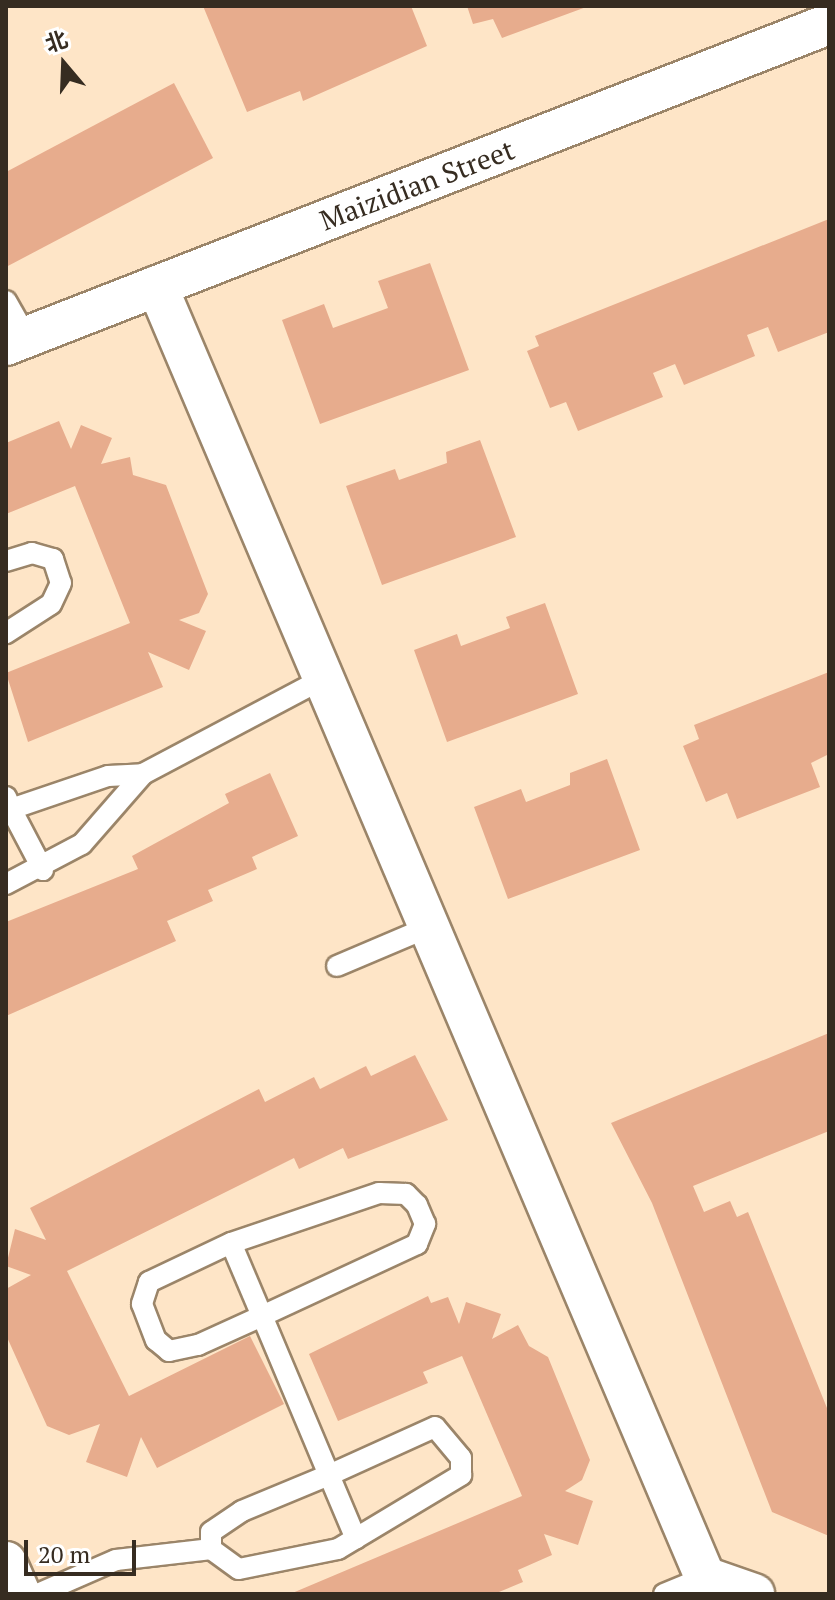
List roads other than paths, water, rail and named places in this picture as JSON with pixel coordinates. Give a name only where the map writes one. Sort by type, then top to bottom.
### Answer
[{"type":"street","name":"Maizidian Street","points":[[16,340],[829,24]]},
{"type":"street","points":[[157,286],[705,1577],[754,1594]]},
{"type":"street","points":[[6,1562],[20,1594]]},
{"type":"lane","points":[[6,301],[16,340]]},
{"type":"lane","points":[[6,561],[32,553],[53,559],[61,583],[51,604],[6,633]]},
{"type":"lane","points":[[6,884],[43,870],[82,844],[143,774],[324,678]]},
{"type":"lane","points":[[43,870],[8,806],[108,776],[143,774]]},
{"type":"lane","points":[[337,966],[429,927]]},
{"type":"lane","points":[[379,1193],[406,1194],[421,1214],[417,1244],[262,1316],[198,1345],[169,1351],[156,1340],[142,1304],[149,1282],[231,1243],[379,1193]]},
{"type":"lane","points":[[231,1243],[356,1539]]},
{"type":"lane","points":[[38,1594],[116,1560],[211,1549],[239,1569],[262,1568],[356,1539],[461,1475],[461,1458],[435,1427],[242,1511],[211,1532],[211,1549]]},
{"type":"lane","points":[[664,1594],[705,1577]]}]
